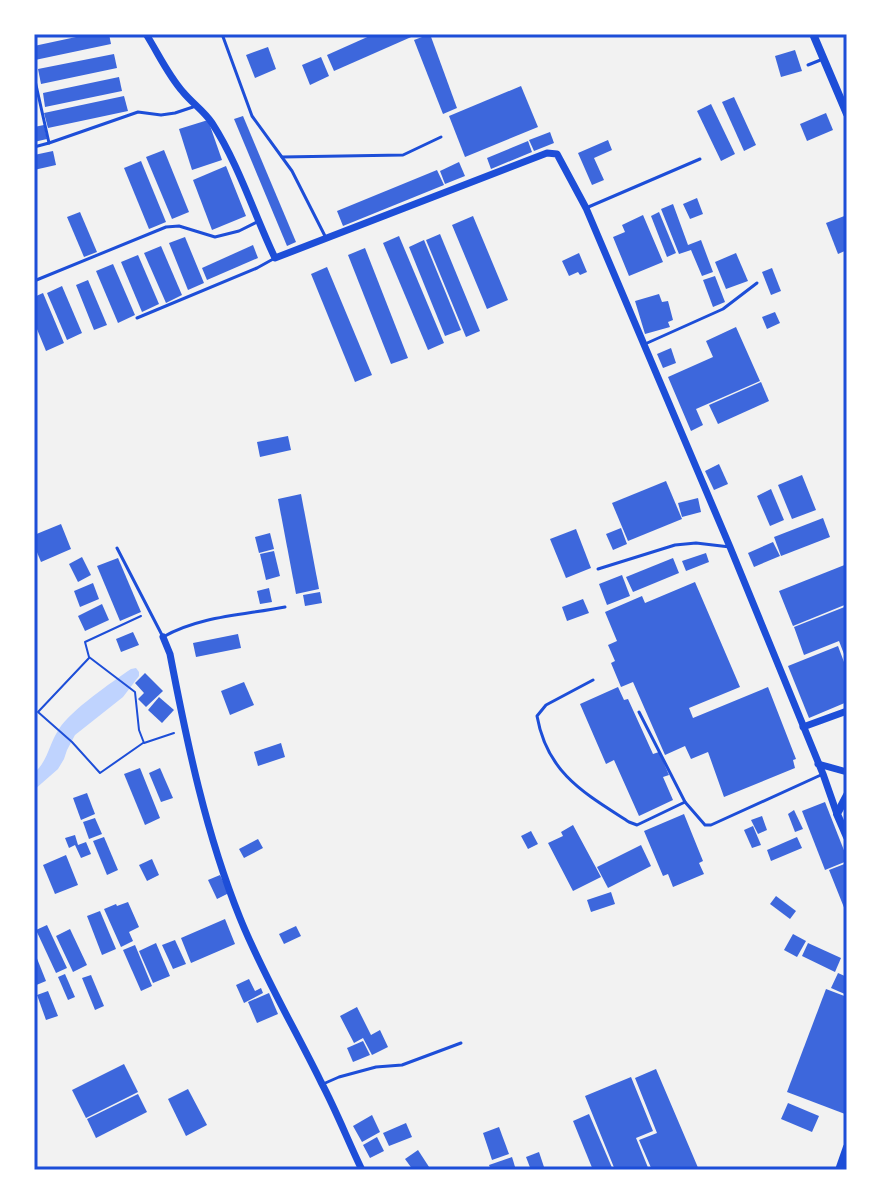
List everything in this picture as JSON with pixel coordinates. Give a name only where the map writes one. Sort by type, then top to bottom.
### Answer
[{"type":"street","points":[[146,34],[173,79],[218,133],[275,258],[547,153],[557,154],[586,208],[730,547],[847,837]]},
{"type":"street","points":[[813,34],[847,114]]},
{"type":"street","points":[[163,637],[170,654],[217,858],[273,990],[323,1084],[362,1170]]},
{"type":"street","points":[[803,727],[847,711]]},
{"type":"street","points":[[818,764],[847,772]]},
{"type":"street","points":[[837,814],[847,795]]},
{"type":"street","points":[[839,1170],[847,1147]]},
{"type":"lane","points":[[222,34],[252,116],[282,157],[326,238]]},
{"type":"lane","points":[[808,65],[823,59]]},
{"type":"lane","points":[[34,76],[49,143]]},
{"type":"lane","points":[[34,147],[138,112],[161,115],[196,105]]},
{"type":"lane","points":[[282,157],[403,155],[441,137]]},
{"type":"lane","points":[[586,208],[700,159]]},
{"type":"lane","points":[[34,281],[166,227],[179,226],[215,237],[239,231],[259,221]]},
{"type":"lane","points":[[137,318],[275,258]]},
{"type":"lane","points":[[643,345],[723,309],[757,283]]},
{"type":"lane","points":[[598,569],[675,545],[696,543],[730,547]]},
{"type":"lane","points":[[117,548],[163,637],[209,619],[285,607]]},
{"type":"lane","points":[[593,680],[546,705],[537,716],[541,733],[557,766],[572,782],[637,825],[685,802]]},
{"type":"lane","points":[[639,712],[685,802],[705,825],[823,774]]},
{"type":"lane","points":[[323,1084],[376,1067],[402,1065],[461,1043]]},
{"type":"path","points":[[144,743],[139,730],[135,692],[89,657],[85,642],[151,611]]},
{"type":"path","points":[[89,657],[38,712],[72,742],[100,773],[144,743],[186,729]]},
{"type":"water","points":[[136,668],[139,676],[123,697],[75,735],[58,769],[34,790],[34,773],[65,722],[103,689]]},
{"type":"building","points":[[90,34],[109,34],[111,44],[35,60],[34,46]]},
{"type":"building","points":[[374,34],[418,34],[334,71],[327,55]]},
{"type":"building","points":[[430,34],[457,108],[443,114],[414,40]]},
{"type":"building","points":[[268,47],[276,69],[255,78],[246,55]]},
{"type":"building","points":[[795,50],[802,71],[781,77],[775,56]]},
{"type":"building","points":[[114,54],[117,68],[41,84],[38,69]]},
{"type":"building","points":[[321,57],[329,76],[310,85],[302,65]]},
{"type":"building","points":[[119,77],[122,91],[45,107],[43,93]]},
{"type":"building","points":[[521,86],[538,127],[465,157],[449,116]]},
{"type":"building","points":[[124,96],[128,111],[48,128],[44,113]]},
{"type":"building","points":[[734,97],[756,145],[744,151],[722,102]]},
{"type":"building","points":[[711,104],[735,154],[721,161],[697,111]]},
{"type":"building","points":[[826,113],[833,130],[807,141],[800,124]]},
{"type":"building","points":[[243,116],[296,242],[287,246],[234,119]]},
{"type":"building","points":[[208,120],[222,160],[192,170],[179,129]]},
{"type":"building","points":[[44,125],[47,139],[34,142],[34,127]]},
{"type":"building","points":[[550,132],[554,143],[534,151],[529,140]]},
{"type":"building","points":[[608,140],[612,150],[594,158],[604,180],[592,185],[578,153]]},
{"type":"building","points":[[528,141],[532,152],[491,169],[487,158]]},
{"type":"building","points":[[164,150],[189,212],[172,219],[146,157]]},
{"type":"building","points":[[53,151],[56,165],[34,170],[34,155]]},
{"type":"building","points":[[141,161],[166,222],[149,229],[124,168]]},
{"type":"building","points":[[459,162],[465,176],[445,184],[440,171]]},
{"type":"building","points":[[226,166],[246,216],[212,230],[193,180]]},
{"type":"building","points":[[437,170],[444,185],[343,226],[337,211]]},
{"type":"building","points":[[697,198],[703,214],[690,219],[683,204]]},
{"type":"building","points":[[673,204],[688,245],[701,240],[713,272],[702,276],[691,250],[679,254],[661,209]]},
{"type":"building","points":[[80,212],[97,252],[84,257],[67,217]]},
{"type":"building","points":[[659,212],[676,253],[667,257],[651,216]]},
{"type":"building","points":[[643,215],[663,262],[629,276],[613,237],[625,232],[622,225]]},
{"type":"building","points":[[847,215],[847,250],[838,254],[826,223]]},
{"type":"building","points":[[473,216],[508,300],[487,309],[452,225]]},
{"type":"building","points":[[440,234],[480,331],[466,337],[426,240]]},
{"type":"building","points":[[399,236],[444,343],[428,350],[383,243]]},
{"type":"building","points":[[185,237],[204,283],[188,290],[169,243]]},
{"type":"building","points":[[424,240],[461,330],[445,336],[409,247]]},
{"type":"building","points":[[253,245],[258,258],[207,280],[202,268]]},
{"type":"building","points":[[161,246],[182,295],[166,303],[144,253]]},
{"type":"building","points":[[365,248],[408,358],[391,364],[348,255]]},
{"type":"building","points":[[579,253],[587,272],[569,276],[562,261]]},
{"type":"building","points":[[736,253],[748,281],[726,289],[715,262]]},
{"type":"building","points":[[138,255],[159,304],[142,312],[121,262]]},
{"type":"building","points":[[113,264],[135,315],[118,323],[96,271]]},
{"type":"building","points":[[327,267],[372,375],[355,382],[311,274]]},
{"type":"building","points":[[772,268],[781,291],[771,295],[762,272]]},
{"type":"building","points":[[715,276],[725,302],[713,307],[703,280]]},
{"type":"building","points":[[88,280],[107,325],[94,330],[76,285]]},
{"type":"building","points":[[62,286],[82,333],[67,340],[47,293]]},
{"type":"building","points":[[43,293],[64,343],[46,351],[34,322],[34,297]]},
{"type":"building","points":[[659,294],[662,302],[668,301],[673,320],[668,322],[670,327],[645,334],[635,301]]},
{"type":"building","points":[[775,312],[780,323],[767,329],[762,317]]},
{"type":"building","points":[[736,327],[760,381],[696,409],[703,425],[691,431],[668,377],[713,357],[706,341]]},
{"type":"building","points":[[671,348],[676,363],[663,368],[657,354]]},
{"type":"building","points":[[761,382],[769,401],[718,424],[709,405]]},
{"type":"building","points":[[288,436],[291,450],[260,457],[257,442]]},
{"type":"building","points":[[719,464],[728,484],[714,490],[705,471]]},
{"type":"building","points":[[802,475],[816,510],[792,519],[778,485]]},
{"type":"building","points":[[666,481],[682,519],[628,541],[612,503]]},
{"type":"building","points":[[771,489],[784,520],[770,526],[757,496]]},
{"type":"building","points":[[301,494],[319,589],[296,594],[278,499]]},
{"type":"building","points":[[698,498],[701,512],[682,517],[678,503]]},
{"type":"building","points":[[823,518],[830,537],[781,556],[774,537]]},
{"type":"building","points":[[61,524],[71,549],[41,562],[34,545],[34,535]]},
{"type":"building","points":[[621,528],[627,544],[613,550],[606,534]]},
{"type":"building","points":[[576,529],[591,568],[566,578],[550,539]]},
{"type":"building","points":[[270,533],[274,549],[259,553],[255,537]]},
{"type":"building","points":[[773,542],[780,556],[754,567],[748,553]]},
{"type":"building","points":[[274,551],[280,576],[266,580],[260,554]]},
{"type":"building","points":[[706,553],[709,562],[686,571],[682,561]]},
{"type":"building","points":[[82,557],[91,575],[78,582],[69,564]]},
{"type":"building","points":[[118,558],[141,612],[120,621],[97,566]]},
{"type":"building","points":[[673,558],[679,573],[633,592],[626,577]]},
{"type":"building","points":[[847,564],[847,604],[793,626],[779,591]]},
{"type":"building","points":[[622,575],[630,596],[607,605],[599,584]]},
{"type":"building","points":[[695,582],[740,687],[689,708],[693,718],[768,687],[796,759],[793,760],[795,768],[724,797],[708,752],[691,759],[685,746],[665,755],[633,682],[621,687],[611,663],[615,661],[608,645],[617,641],[605,612],[642,596],[645,603]]},
{"type":"building","points":[[93,583],[99,599],[80,607],[74,591]]},
{"type":"building","points":[[269,588],[272,602],[260,604],[257,591]]},
{"type":"building","points":[[320,592],[322,603],[305,606],[303,595]]},
{"type":"building","points":[[583,599],[589,613],[567,621],[562,607]]},
{"type":"building","points":[[102,604],[109,620],[85,631],[78,616]]},
{"type":"building","points":[[847,606],[847,662],[839,641],[804,655],[794,627]]},
{"type":"building","points":[[133,632],[139,645],[121,652],[116,639]]},
{"type":"building","points":[[238,634],[241,648],[196,657],[193,643]]},
{"type":"building","points":[[838,646],[847,670],[847,702],[809,718],[788,666]]},
{"type":"building","points":[[145,673],[163,691],[146,707],[138,699],[144,693],[135,683]]},
{"type":"building","points":[[244,682],[254,705],[230,715],[221,691]]},
{"type":"building","points":[[618,687],[624,700],[628,699],[653,754],[659,752],[669,775],[663,777],[673,800],[639,816],[614,760],[606,764],[580,704]]},
{"type":"building","points":[[159,697],[174,710],[162,723],[148,710]]},
{"type":"building","points":[[281,743],[285,757],[258,766],[254,752]]},
{"type":"building","points":[[140,768],[160,818],[145,825],[124,774]]},
{"type":"building","points":[[160,768],[173,798],[161,802],[149,773]]},
{"type":"building","points":[[87,793],[95,814],[81,820],[73,798]]},
{"type":"building","points":[[825,802],[847,861],[825,870],[802,811]]},
{"type":"building","points":[[794,810],[803,829],[795,832],[788,814]]},
{"type":"building","points":[[684,814],[703,861],[699,863],[704,874],[673,887],[668,874],[663,876],[644,831]]},
{"type":"building","points":[[762,816],[767,830],[758,834],[751,820]]},
{"type":"building","points":[[95,818],[102,834],[89,839],[83,822]]},
{"type":"building","points":[[573,825],[601,877],[573,891],[548,843],[563,836],[561,832]]},
{"type":"building","points":[[753,826],[761,845],[752,848],[744,830]]},
{"type":"building","points":[[531,831],[538,844],[528,849],[521,836]]},
{"type":"building","points":[[75,835],[78,845],[86,842],[91,854],[81,858],[75,845],[69,848],[65,838]]},
{"type":"building","points":[[104,837],[118,870],[107,875],[93,841]]},
{"type":"building","points":[[797,837],[802,848],[771,861],[767,850]]},
{"type":"building","points":[[258,839],[263,848],[244,858],[239,849]]},
{"type":"building","points":[[641,845],[651,866],[608,888],[597,867]]},
{"type":"building","points":[[66,855],[78,885],[55,894],[43,865]]},
{"type":"building","points":[[152,859],[159,875],[147,881],[139,865]]},
{"type":"building","points":[[847,863],[847,915],[829,870]]},
{"type":"building","points":[[220,875],[229,893],[217,899],[208,880]]},
{"type":"building","points":[[611,892],[615,904],[591,912],[587,900]]},
{"type":"building","points":[[776,896],[796,911],[790,919],[770,904]]},
{"type":"building","points":[[128,902],[139,927],[129,932],[133,941],[121,947],[104,909]]},
{"type":"building","points":[[100,911],[116,949],[102,955],[87,916]]},
{"type":"building","points":[[225,919],[235,944],[191,963],[181,938]]},
{"type":"building","points":[[47,925],[67,968],[56,973],[36,930]]},
{"type":"building","points":[[296,926],[301,936],[284,944],[279,934]]},
{"type":"building","points":[[70,929],[87,965],[73,972],[56,936]]},
{"type":"building","points":[[793,934],[806,941],[797,957],[784,950]]},
{"type":"building","points":[[175,940],[186,964],[173,969],[162,945]]},
{"type":"building","points":[[156,943],[170,976],[153,983],[139,951]]},
{"type":"building","points":[[808,943],[841,958],[835,972],[802,956]]},
{"type":"building","points":[[135,945],[152,986],[141,991],[123,950]]},
{"type":"building","points":[[34,951],[46,981],[34,986]]},
{"type":"building","points":[[838,973],[847,977],[847,995],[831,988]]},
{"type":"building","points":[[65,974],[75,997],[68,1000],[58,977]]},
{"type":"building","points":[[91,975],[104,1006],[95,1010],[82,978]]},
{"type":"building","points":[[249,979],[255,991],[261,988],[263,993],[244,1003],[236,985]]},
{"type":"building","points":[[826,989],[847,997],[845,1114],[787,1092]]},
{"type":"building","points":[[48,991],[58,1016],[46,1020],[37,995]]},
{"type":"building","points":[[269,993],[278,1014],[257,1023],[248,1002]]},
{"type":"building","points":[[357,1007],[371,1035],[380,1030],[388,1047],[372,1055],[363,1038],[354,1043],[340,1016]]},
{"type":"building","points":[[363,1041],[370,1055],[353,1062],[347,1048]]},
{"type":"building","points":[[124,1064],[138,1092],[86,1118],[72,1090]]},
{"type":"building","points":[[656,1069],[699,1170],[652,1170],[639,1140],[657,1133],[635,1078]]},
{"type":"building","points":[[631,1077],[653,1131],[636,1138],[649,1170],[615,1170],[585,1096]]},
{"type":"building","points":[[188,1089],[207,1125],[186,1136],[168,1099]]},
{"type":"building","points":[[138,1094],[147,1112],[96,1138],[87,1119]]},
{"type":"building","points":[[788,1103],[819,1116],[812,1132],[781,1119]]},
{"type":"building","points":[[589,1114],[613,1170],[593,1170],[573,1121]]},
{"type":"building","points":[[372,1115],[380,1132],[362,1142],[353,1126]]},
{"type":"building","points":[[406,1123],[412,1137],[389,1146],[383,1133]]},
{"type":"building","points":[[499,1127],[509,1154],[492,1160],[483,1133]]},
{"type":"building","points":[[377,1137],[384,1151],[370,1158],[363,1145]]},
{"type":"building","points":[[418,1150],[431,1170],[413,1170],[405,1159]]},
{"type":"building","points":[[539,1152],[545,1170],[531,1170],[526,1157]]},
{"type":"building","points":[[512,1157],[516,1170],[491,1170],[489,1165]]}]
